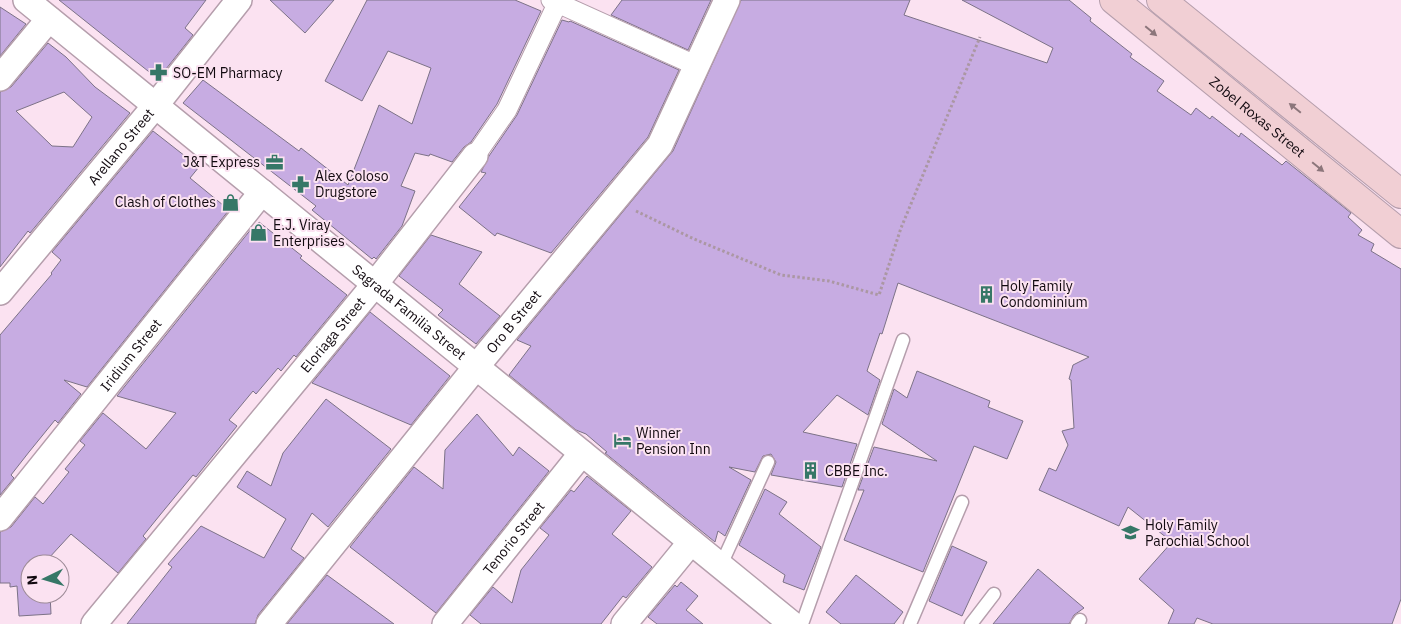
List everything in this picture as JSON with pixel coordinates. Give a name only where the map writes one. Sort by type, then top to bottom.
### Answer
[{"type":"main road","name":"Zobel Roxas Street","points":[[1114,0],[1401,234]]},
{"type":"main road","points":[[1161,0],[1401,194]]},
{"type":"main road","points":[[1240,104],[1258,79]]},
{"type":"street","name":"Sagrada Familia Street","points":[[26,0],[792,624]]},
{"type":"street","name":"Arellano Street","points":[[0,292],[155,106],[239,0]]},
{"type":"street","name":"Oro B Street","points":[[269,624],[476,367],[660,145],[726,0]]},
{"type":"street","points":[[556,1],[697,66]]},
{"type":"street","name":"Eloriaga Street","points":[[94,624],[375,284],[475,156],[507,110],[556,1]]},
{"type":"street","points":[[0,78],[49,19]]},
{"type":"street","name":"Iridium Street","points":[[0,518],[262,192]]},
{"type":"street","name":"Tenorio Street","points":[[445,624],[582,454]]},
{"type":"street","points":[[624,624],[692,542]]},
{"type":"lane","points":[[802,624],[903,340]]},
{"type":"lane","points":[[721,565],[768,462]]},
{"type":"lane","points":[[910,624],[962,502]]},
{"type":"lane","points":[[971,624],[994,594]]},
{"type":"path","points":[[615,200],[694,239],[781,275],[829,281],[879,296],[901,228],[980,37]]},
{"type":"building","points":[[59,0],[206,0],[185,28],[193,35],[158,79]]},
{"type":"building","points":[[270,0],[334,0],[305,33]]},
{"type":"building","points":[[367,0],[515,0],[541,11],[497,104],[471,142],[464,147],[452,162],[430,154],[429,156],[415,153],[401,186],[415,191],[402,226],[376,259],[374,257],[372,259],[312,210],[316,206],[183,103],[203,80],[299,151],[301,148],[348,185],[379,105],[412,124],[431,68],[388,51],[362,101],[325,81]]},
{"type":"building","points":[[622,0],[711,0],[688,50],[611,15]]},
{"type":"building","points":[[741,0],[910,0],[904,15],[1047,63],[1053,48],[962,0],[1069,0],[1091,18],[1090,21],[1132,54],[1130,57],[1164,81],[1157,91],[1191,115],[1196,108],[1210,119],[1212,116],[1239,137],[1241,133],[1282,165],[1286,161],[1351,213],[1348,217],[1362,230],[1358,235],[1374,244],[1371,251],[1401,269],[1401,599],[1392,624],[1213,624],[1197,618],[1194,624],[1168,624],[1174,610],[1139,579],[1172,542],[1128,507],[1119,526],[1039,490],[1049,468],[1056,471],[1068,445],[1062,431],[1074,428],[1071,380],[1069,379],[1073,365],[1089,357],[898,283],[882,334],[880,333],[867,371],[880,380],[868,415],[837,395],[803,432],[857,444],[842,487],[771,475],[776,462],[771,454],[763,456],[755,472],[729,467],[751,480],[725,536],[718,531],[715,542],[605,453],[607,452],[586,434],[576,430],[509,375],[531,346],[517,340],[673,151]]},
{"type":"building","points":[[0,7],[26,24],[0,56]]},
{"type":"building","points":[[562,20],[570,21],[679,70],[648,137],[551,253],[497,233],[495,236],[459,207],[486,173],[481,172],[489,156],[517,115]]},
{"type":"building","points":[[48,43],[66,57],[95,87],[130,113],[30,233],[28,231],[0,267],[0,92],[11,87]],"holes":[[[64,92],[92,117],[73,147],[52,146],[16,111]]]},
{"type":"building","points":[[153,131],[199,167],[190,178],[229,210],[87,387],[64,380],[81,394],[58,423],[55,420],[29,452],[11,475],[14,478],[0,495],[0,335],[52,274],[61,260],[52,252]]},
{"type":"building","points":[[259,222],[302,256],[300,258],[347,295],[296,357],[294,355],[281,371],[278,368],[256,394],[253,391],[229,420],[237,426],[196,477],[193,475],[143,536],[146,539],[118,573],[71,534],[53,554],[20,554],[20,604],[50,604],[51,614],[19,616],[17,586],[10,587],[10,583],[0,583],[0,532],[11,527],[35,497],[43,504],[69,472],[65,469],[85,445],[80,441],[103,413],[146,449],[176,413],[117,396],[252,228],[253,230]]},
{"type":"building","points":[[431,235],[482,252],[459,284],[500,316],[476,344],[438,315],[443,310],[399,276]]},
{"type":"building","points":[[370,312],[450,376],[411,425],[312,383]]},
{"type":"building","points":[[917,371],[990,401],[988,407],[1023,421],[1007,459],[974,446],[923,572],[844,540],[864,490],[858,490],[874,447],[937,461],[882,424],[894,389],[907,398]]},
{"type":"building","points":[[326,399],[391,449],[328,527],[312,513],[291,549],[304,558],[258,615],[255,624],[127,624],[172,567],[168,564],[201,526],[264,558],[286,519],[237,487],[247,471],[271,486],[283,453]]},
{"type":"building","points":[[477,414],[513,456],[519,447],[549,471],[436,613],[350,547],[414,467],[443,489],[445,450]]},
{"type":"building","points":[[587,476],[631,511],[612,534],[652,567],[626,598],[623,596],[601,624],[481,624],[470,615],[493,587],[512,603],[521,570],[549,535],[540,528],[571,490],[574,492]]},
{"type":"building","points":[[765,489],[787,502],[779,514],[821,547],[804,590],[783,582],[785,575],[739,545]]},
{"type":"building","points":[[952,546],[987,562],[962,616],[929,601]]},
{"type":"building","points":[[1038,569],[1084,608],[1074,615],[1069,624],[993,624]]},
{"type":"building","points":[[327,575],[394,624],[287,624]]},
{"type":"building","points":[[856,575],[903,612],[894,624],[841,624],[826,612]]},
{"type":"building","points":[[681,582],[698,596],[686,610],[703,624],[657,624],[648,617],[675,585],[677,587]]},
{"type":"place","name":"SO-EM Pharmacy","points":[[159,73]]},
{"type":"place","name":"J&T Express","points":[[274,162]]},
{"type":"place","name":"Alex Coloso Drugstore","points":[[301,184]]},
{"type":"place","name":"Clash of Clothes","points":[[230,202]]},
{"type":"place","name":"E.J. Viray Enterprises","points":[[259,233]]},
{"type":"place","name":"Holy Family Condominium","points":[[986,294]]},
{"type":"place","name":"Winner Pension Inn","points":[[622,441]]},
{"type":"place","name":"CBBE Inc.","points":[[811,471]]},
{"type":"place","name":"Holy Family Parochial School","points":[[1131,533]]}]
